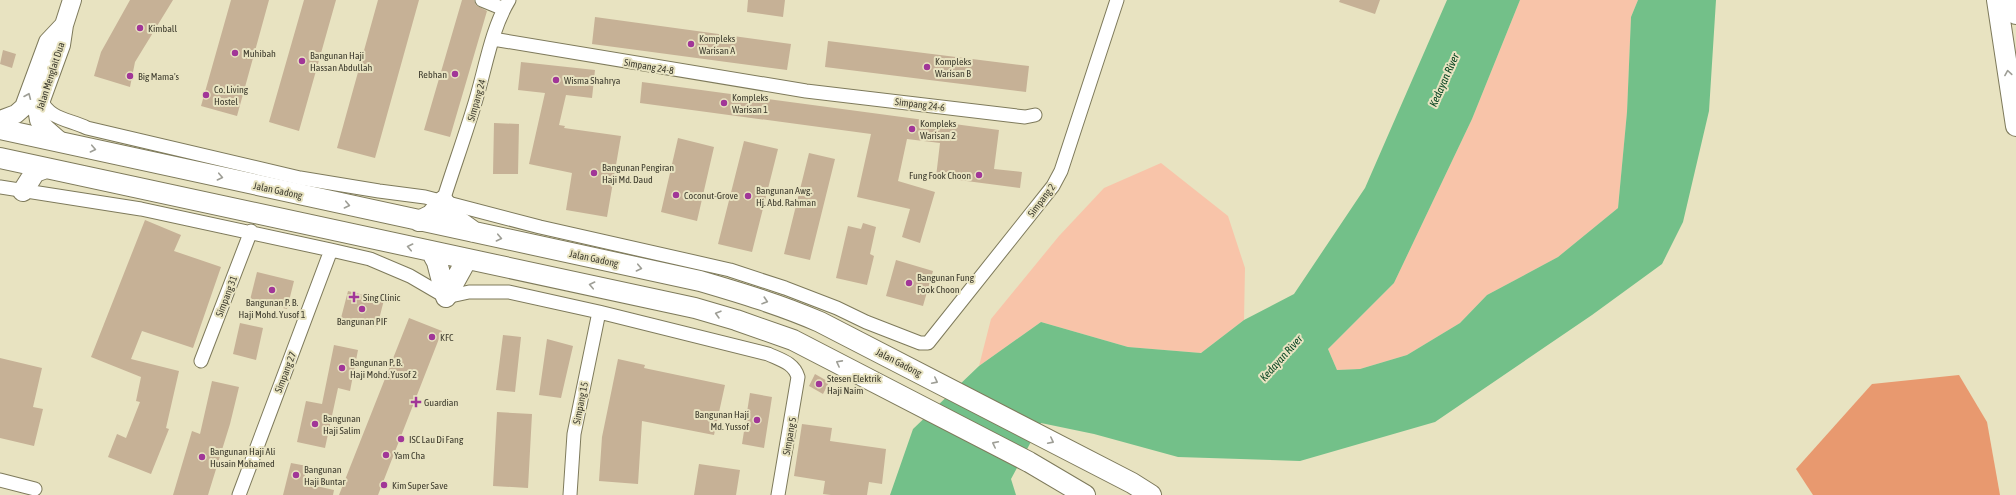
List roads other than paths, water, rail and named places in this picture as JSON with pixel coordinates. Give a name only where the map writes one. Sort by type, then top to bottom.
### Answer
[{"type":"main road","points":[[1997,0],[2016,126]]},
{"type":"main road","points":[[2014,0],[2016,14]]},
{"type":"main road","name":"Jalan Gadong","points":[[0,129],[700,281],[747,294],[790,309],[863,344],[1132,483],[1151,495]]},
{"type":"main road","points":[[0,158],[695,308],[736,320],[793,340],[1029,462],[1085,495]]},
{"type":"main road","points":[[23,191],[35,172],[46,168]]},
{"type":"main road","points":[[419,221],[431,215],[443,201],[460,222],[475,233]]},
{"type":"main road","points":[[430,251],[437,262],[446,297]]},
{"type":"main road","points":[[446,297],[466,259]]},
{"type":"street","name":"Jalan Menglait Dua","points":[[61,142],[45,128],[39,120],[38,114],[41,100],[62,44],[64,25],[72,0]]},
{"type":"street","points":[[482,0],[506,4]]},
{"type":"street","name":"Simpang 2","points":[[443,201],[540,227],[754,277],[920,342],[928,343],[1053,186],[1061,171],[1117,0]]},
{"type":"street","name":"Simpang 24","points":[[443,201],[469,123],[493,40],[506,4]]},
{"type":"street","name":"Jalan Menglait Dua","points":[[0,120],[16,114],[24,107],[48,42],[64,25]]},
{"type":"street","name":"Simpang 24-8","points":[[493,40],[806,91]]},
{"type":"street","name":"Simpang 24-6","points":[[806,91],[1025,117],[1035,115]]},
{"type":"street","points":[[41,100],[45,109],[57,118],[74,121],[87,128],[300,178],[443,201]]},
{"type":"street","points":[[0,187],[141,209],[251,231],[370,259],[410,276],[446,297],[469,292],[509,292],[599,312]]},
{"type":"street","name":"Simpang 31","points":[[202,361],[251,231]]},
{"type":"street","name":"Simpang 27","points":[[238,495],[331,250]]},
{"type":"street","name":"Simpang 5","points":[[599,312],[768,354],[789,363],[796,369],[798,377],[778,495]]},
{"type":"street","name":"Simpang 15","points":[[570,495],[574,434],[599,312]]},
{"type":"street","points":[[0,480],[35,489]]},
{"type":"water","name":"Kedayan River","points":[[1447,0],[1520,0],[1472,119],[1394,283],[1328,349],[1337,370],[1360,369],[1407,355],[1460,323],[1487,295],[1558,257],[1618,208],[1627,112],[1631,17],[1638,0],[1716,0],[1709,111],[1683,222],[1662,264],[1592,315],[1435,422],[1300,461],[1178,457],[1094,434],[1041,423],[1011,479],[1016,495],[890,495],[913,429],[979,366],[1041,322],[1128,347],[1201,353],[1244,320],[1294,294],[1365,188]]},
{"type":"place","name":"Kimball","points":[[140,28]]},
{"type":"place","name":"Kompleks Warisan A","points":[[691,44]]},
{"type":"place","name":"Muhibah","points":[[235,53]]},
{"type":"place","name":"Bangunan Haji Hassan Abdullah","points":[[302,61]]},
{"type":"place","name":"Kompleks Warisan B","points":[[927,67]]},
{"type":"place","name":"Rebhan","points":[[455,74]]},
{"type":"place","name":"Big Mama's","points":[[130,76]]},
{"type":"place","name":"Wisma Shahrya","points":[[556,80]]},
{"type":"place","name":"Co. Living Hostel","points":[[206,95]]},
{"type":"place","name":"Kompleks Warisan 1","points":[[724,103]]},
{"type":"place","name":"Kompleks Warisan 2","points":[[912,129]]},
{"type":"place","name":"Bangunan Pengiran Haji Md. Daud","points":[[594,173]]},
{"type":"place","name":"Fung Fook Choon","points":[[979,175]]},
{"type":"place","name":"Coconut-Grove","points":[[676,195]]},
{"type":"place","name":"Bangunan Awg. Hj. Abd. Rahman","points":[[748,196]]},
{"type":"place","name":"Bangunan Fung Fook Choon","points":[[909,283]]},
{"type":"place","name":"Bangunan P. B. Haji Mohd. Yusof 1","points":[[272,290]]},
{"type":"place","name":"Sing Clinic","points":[[354,297]]},
{"type":"place","name":"Bangunan PIF","points":[[362,309]]},
{"type":"place","name":"KFC","points":[[432,337]]},
{"type":"place","name":"Bangunan P. B. Haji Mohd. Yusof 2","points":[[342,368]]},
{"type":"place","name":"Stesen Elektrik Haji Naim","points":[[819,384]]},
{"type":"place","name":"Guardian","points":[[416,402]]},
{"type":"place","name":"Bangunan Haji Md. Yussof","points":[[757,420]]},
{"type":"place","name":"Bangunan Haji Salim","points":[[315,424]]},
{"type":"place","name":"ISC Lau Di Fang","points":[[401,439]]},
{"type":"place","name":"Yam Cha","points":[[386,455]]},
{"type":"place","name":"Bangunan Haji Ali Husain Mohamed","points":[[202,457]]},
{"type":"place","name":"Bangunan Haji Buntar","points":[[296,475]]},
{"type":"place","name":"Kim Super Save","points":[[384,485]]}]
